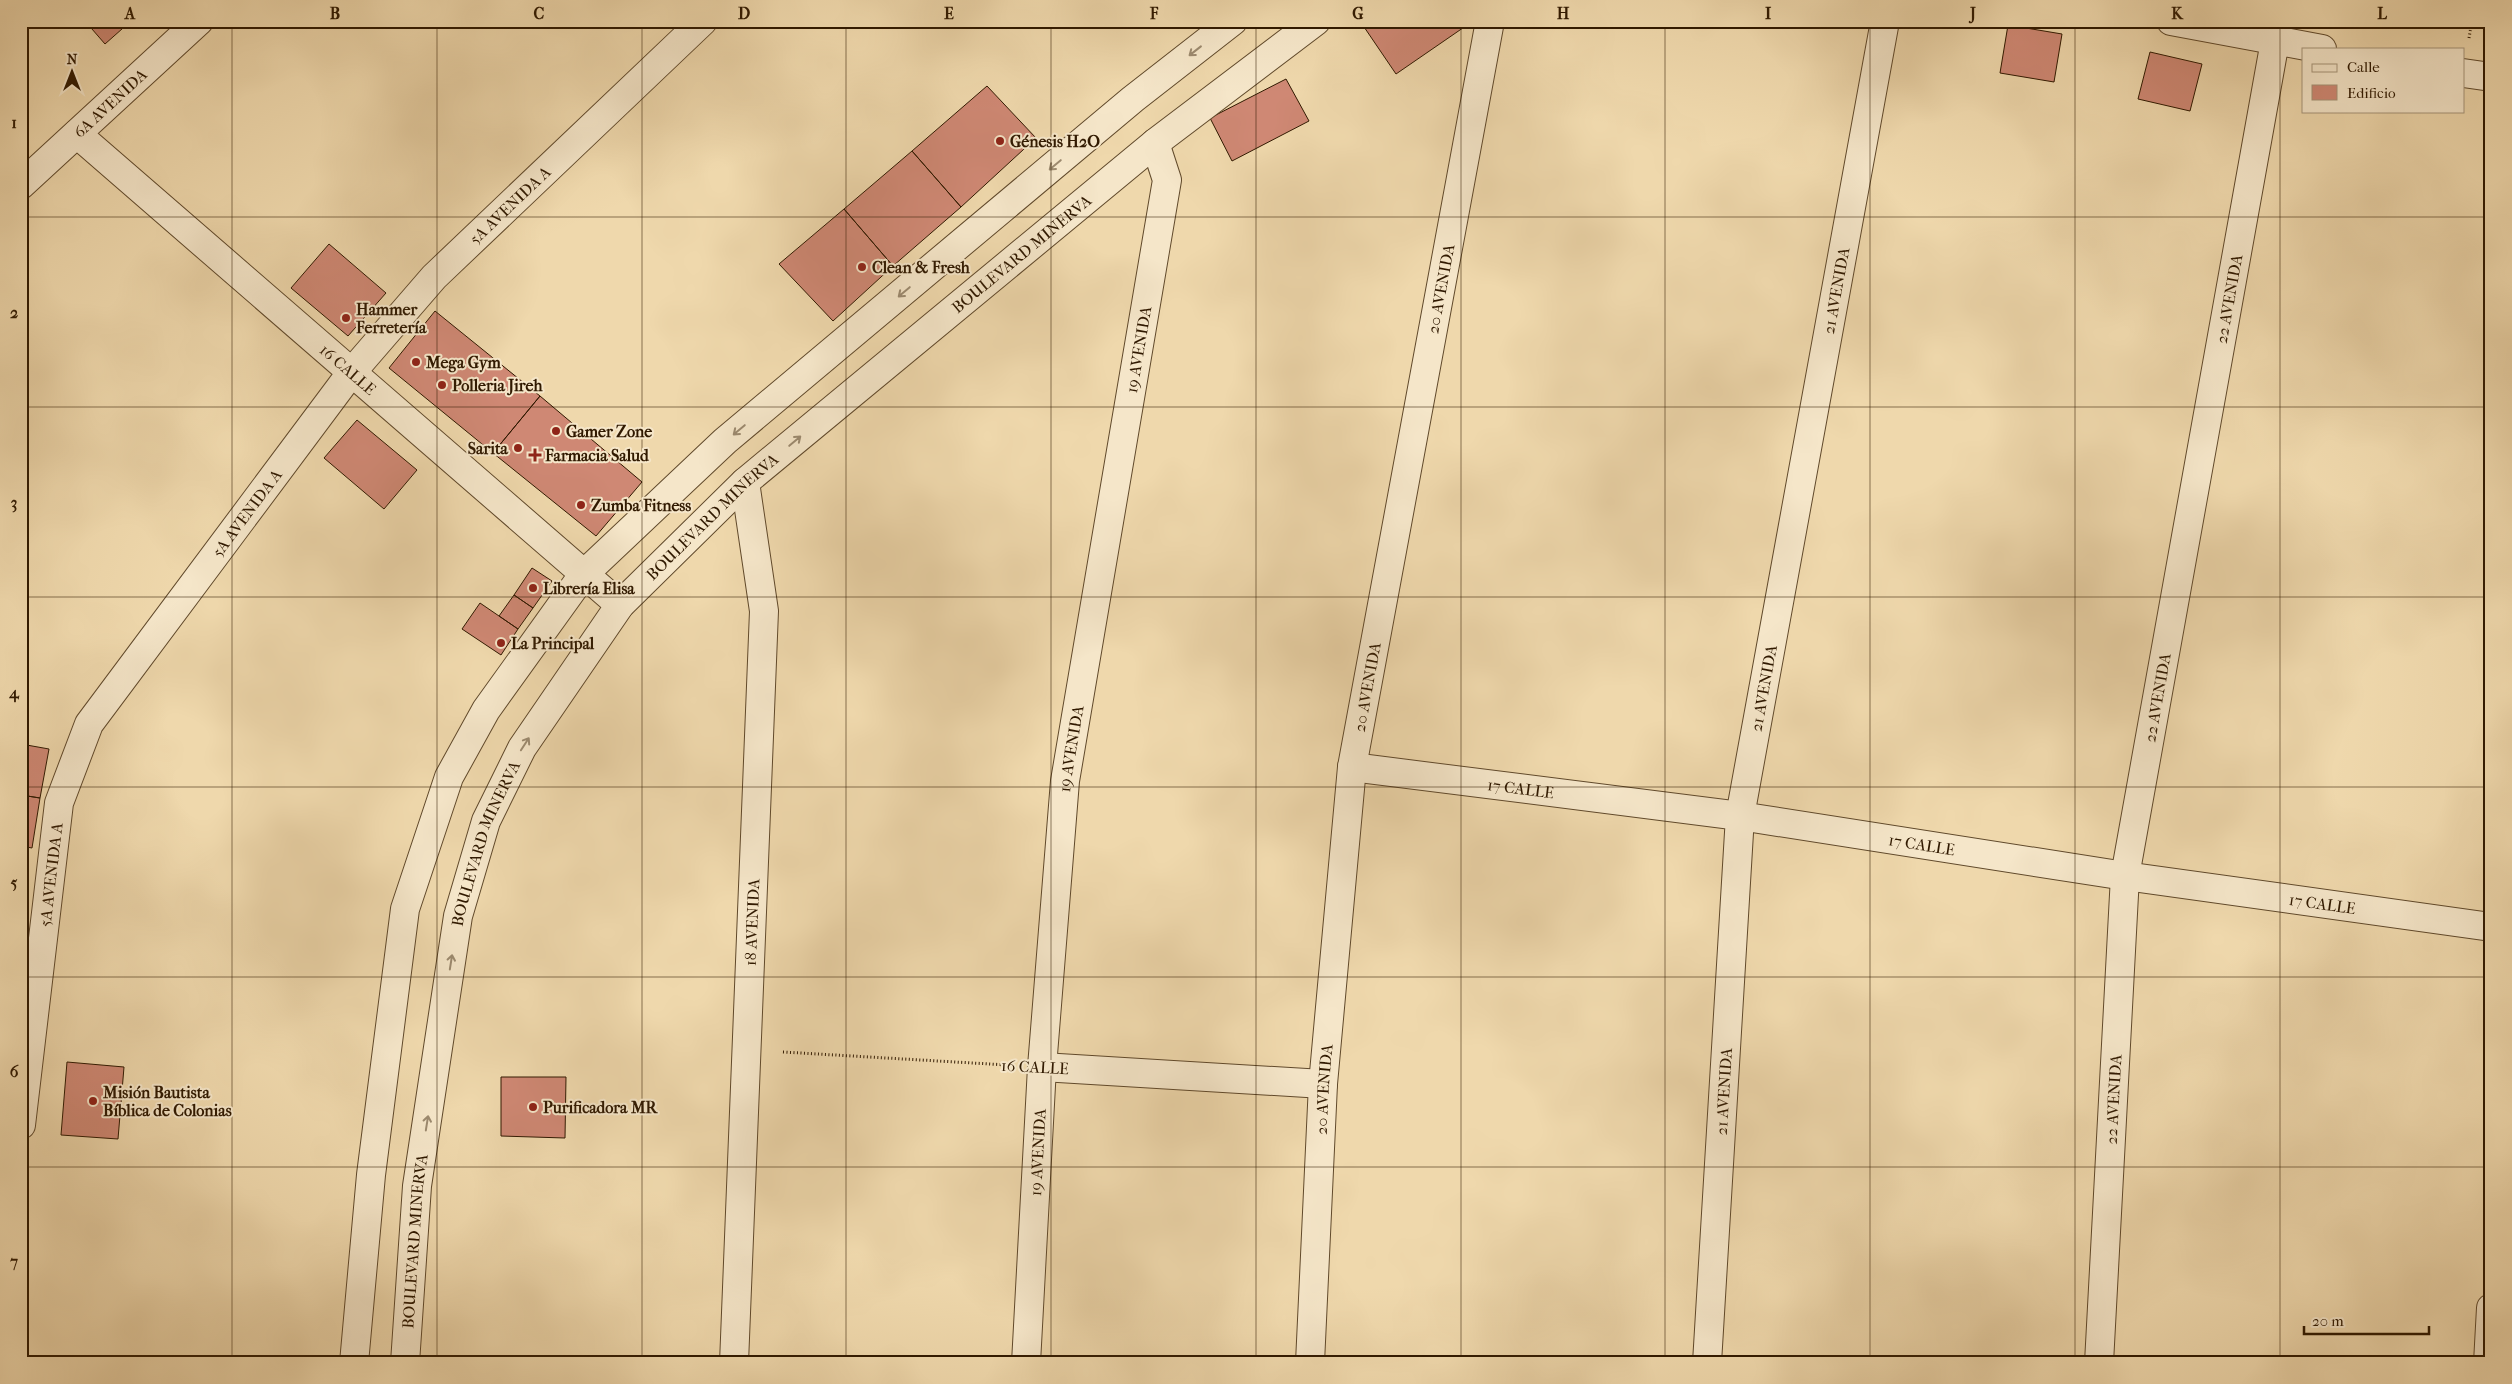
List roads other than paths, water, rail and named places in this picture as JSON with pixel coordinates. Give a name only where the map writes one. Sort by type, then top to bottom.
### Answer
[{"type":"street","name":"6A AVENIDA","points":[[21,185],[199,21]]},
{"type":"street","name":"5A AVENIDA A","points":[[21,1124],[59,803],[89,724],[351,373],[434,277],[703,21]]},
{"type":"street","points":[[354,1363],[371,1175],[405,909],[450,777],[486,710],[583,575],[725,441],[1133,99],[1233,21]]},
{"type":"street","name":"BOULEVARD MINERVA","points":[[405,1363],[417,1186],[458,916],[486,821],[522,748],[620,604],[745,482],[1155,143],[1316,21]]},
{"type":"street","name":"20 AVENIDA","points":[[1310,1363],[1323,1084],[1352,767],[1490,21]]},
{"type":"street","name":"21 AVENIDA","points":[[1707,1363],[1740,816],[1885,21]]},
{"type":"street","points":[[2171,21],[2316,48]]},
{"type":"street","name":"22 AVENIDA","points":[[2099,1363],[2125,876],[2275,41]]},
{"type":"street","points":[[2464,73],[2491,78]]},
{"type":"street","name":"16 CALLE","points":[[77,134],[583,575],[620,604]]},
{"type":"street","name":"19 AVENIDA","points":[[1026,1363],[1042,1067],[1065,781],[1167,180],[1155,143]]},
{"type":"street","name":"18 AVENIDA","points":[[734,1363],[764,612],[745,482]]},
{"type":"street","name":"17 CALLE","points":[[1352,767],[1740,816],[2125,876],[2491,927]]},
{"type":"street","name":"16 CALLE","points":[[1042,1067],[1323,1084]]},
{"type":"street","points":[[2488,1363],[2491,1308]]},
{"type":"place","name":"Génesis H2O","points":[[1000,141]]},
{"type":"place","name":"Clean & Fresh","points":[[862,267]]},
{"type":"place","name":"Hammer Ferretería","points":[[346,318]]},
{"type":"place","name":"Mega Gym","points":[[416,362]]},
{"type":"place","name":"Polleria Jireh","points":[[442,385]]},
{"type":"place","name":"Gamer Zone","points":[[556,431]]},
{"type":"place","name":"Sarita","points":[[518,448]]},
{"type":"place","name":"Farmacia Salud","points":[[535,455]]},
{"type":"place","name":"Zumba Fitness","points":[[581,505]]},
{"type":"place","name":"Librería Elisa","points":[[533,588]]},
{"type":"place","name":"La Principal","points":[[501,643]]},
{"type":"place","name":"Misión Bautista Bíblica de Colonias","points":[[93,1101]]},
{"type":"place","name":"Purificadora MR","points":[[533,1107]]}]
